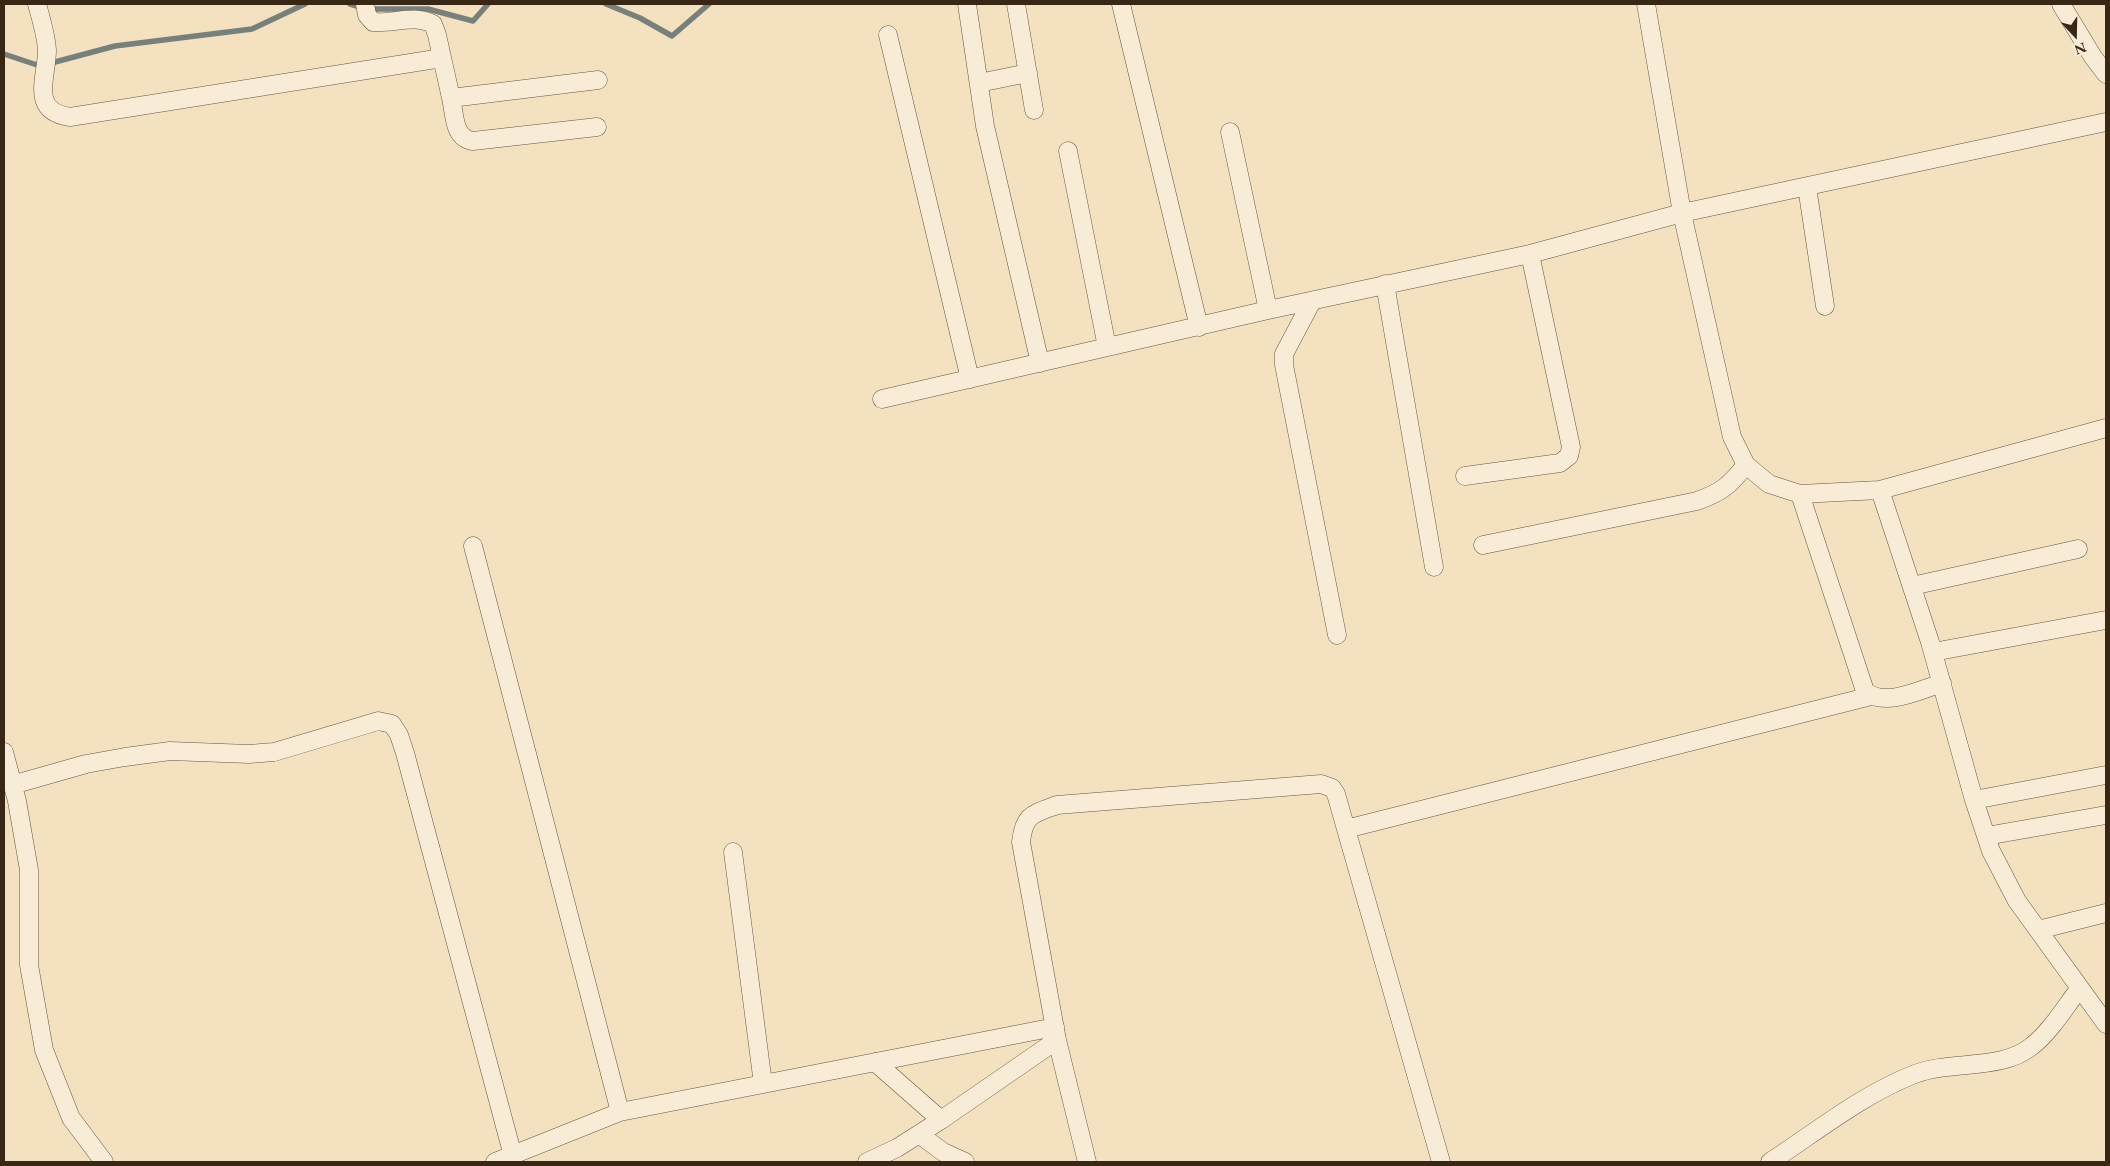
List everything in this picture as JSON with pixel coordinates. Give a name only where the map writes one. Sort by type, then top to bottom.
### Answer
[{"type":"street","points":[[37,4],[47,52],[42,88],[48,107],[56,115],[70,117],[442,58]]},
{"type":"street","points":[[967,4],[987,133],[1040,363]]},
{"type":"street","points":[[1016,4],[1034,110]]},
{"type":"street","points":[[1121,4],[1199,327]]},
{"type":"street","points":[[1646,4],[1682,213],[1732,438],[1746,465],[1769,484],[1800,494],[1880,490],[2106,428]]},
{"type":"street","points":[[2061,4],[2088,51],[2106,74]]},
{"type":"street","points":[[366,9],[373,22],[384,23],[409,18],[423,19],[433,24],[459,133],[464,139],[473,140],[597,127]]},
{"type":"street","points":[[888,35],[970,379]]},
{"type":"street","points":[[979,83],[1028,73]]},
{"type":"street","points":[[451,98],[598,80]]},
{"type":"street","points":[[882,399],[1268,310],[1530,254],[1682,213],[2106,122]]},
{"type":"street","points":[[1230,132],[1268,310]]},
{"type":"street","points":[[1068,151],[1107,348]]},
{"type":"street","points":[[1807,187],[1825,306]]},
{"type":"street","points":[[1465,476],[1560,463],[1569,456],[1571,447],[1530,254]]},
{"type":"street","points":[[1385,284],[1434,567]]},
{"type":"street","points":[[1312,301],[1284,354],[1284,365],[1337,636]]},
{"type":"street","points":[[1483,545],[1697,501],[1716,494],[1733,480],[1746,465]]},
{"type":"street","points":[[1880,490],[1933,652],[1974,800],[1991,852],[2017,900],[2106,1024]]},
{"type":"street","points":[[1800,494],[1865,691],[1871,696]]},
{"type":"street","points":[[472,546],[620,1112]]},
{"type":"street","points":[[1912,586],[2078,549]]},
{"type":"street","points":[[1933,652],[2106,620]]},
{"type":"street","points":[[1346,829],[1871,696],[1890,699],[1942,683]]},
{"type":"street","points":[[12,785],[86,764],[125,757],[170,751],[240,754],[274,752],[378,721],[392,724],[399,735],[405,753],[506,1160],[620,1112],[875,1062],[1056,1033]]},
{"type":"street","points":[[4,752],[12,785],[11,816],[29,870],[29,965],[44,1050],[70,1118],[104,1162]]},
{"type":"street","points":[[1974,800],[2106,775]]},
{"type":"street","points":[[1087,1162],[1056,1033],[1021,842],[1023,826],[1034,814],[1057,805],[1321,784],[1332,788],[1336,794],[1441,1162]]},
{"type":"street","points":[[1986,836],[2106,814]]},
{"type":"street","points":[[733,852],[763,1084]]},
{"type":"street","points":[[2038,930],[2106,913]]},
{"type":"street","points":[[1770,1162],[1868,1098],[1916,1073],[2006,1059],[2032,1047],[2042,1038],[2080,988]]},
{"type":"street","points":[[867,1162],[896,1148],[941,1120],[1056,1033]]},
{"type":"street","points":[[875,1062],[941,1120]]},
{"type":"street","points":[[919,1134],[943,1152],[965,1162]]},
{"type":"waterway","points":[[4,54],[40,66],[115,46],[252,29],[305,4]]},
{"type":"waterway","points":[[350,4],[367,9],[428,9],[473,21],[488,4]]},
{"type":"waterway","points":[[606,4],[640,18],[672,36],[709,4]]}]
